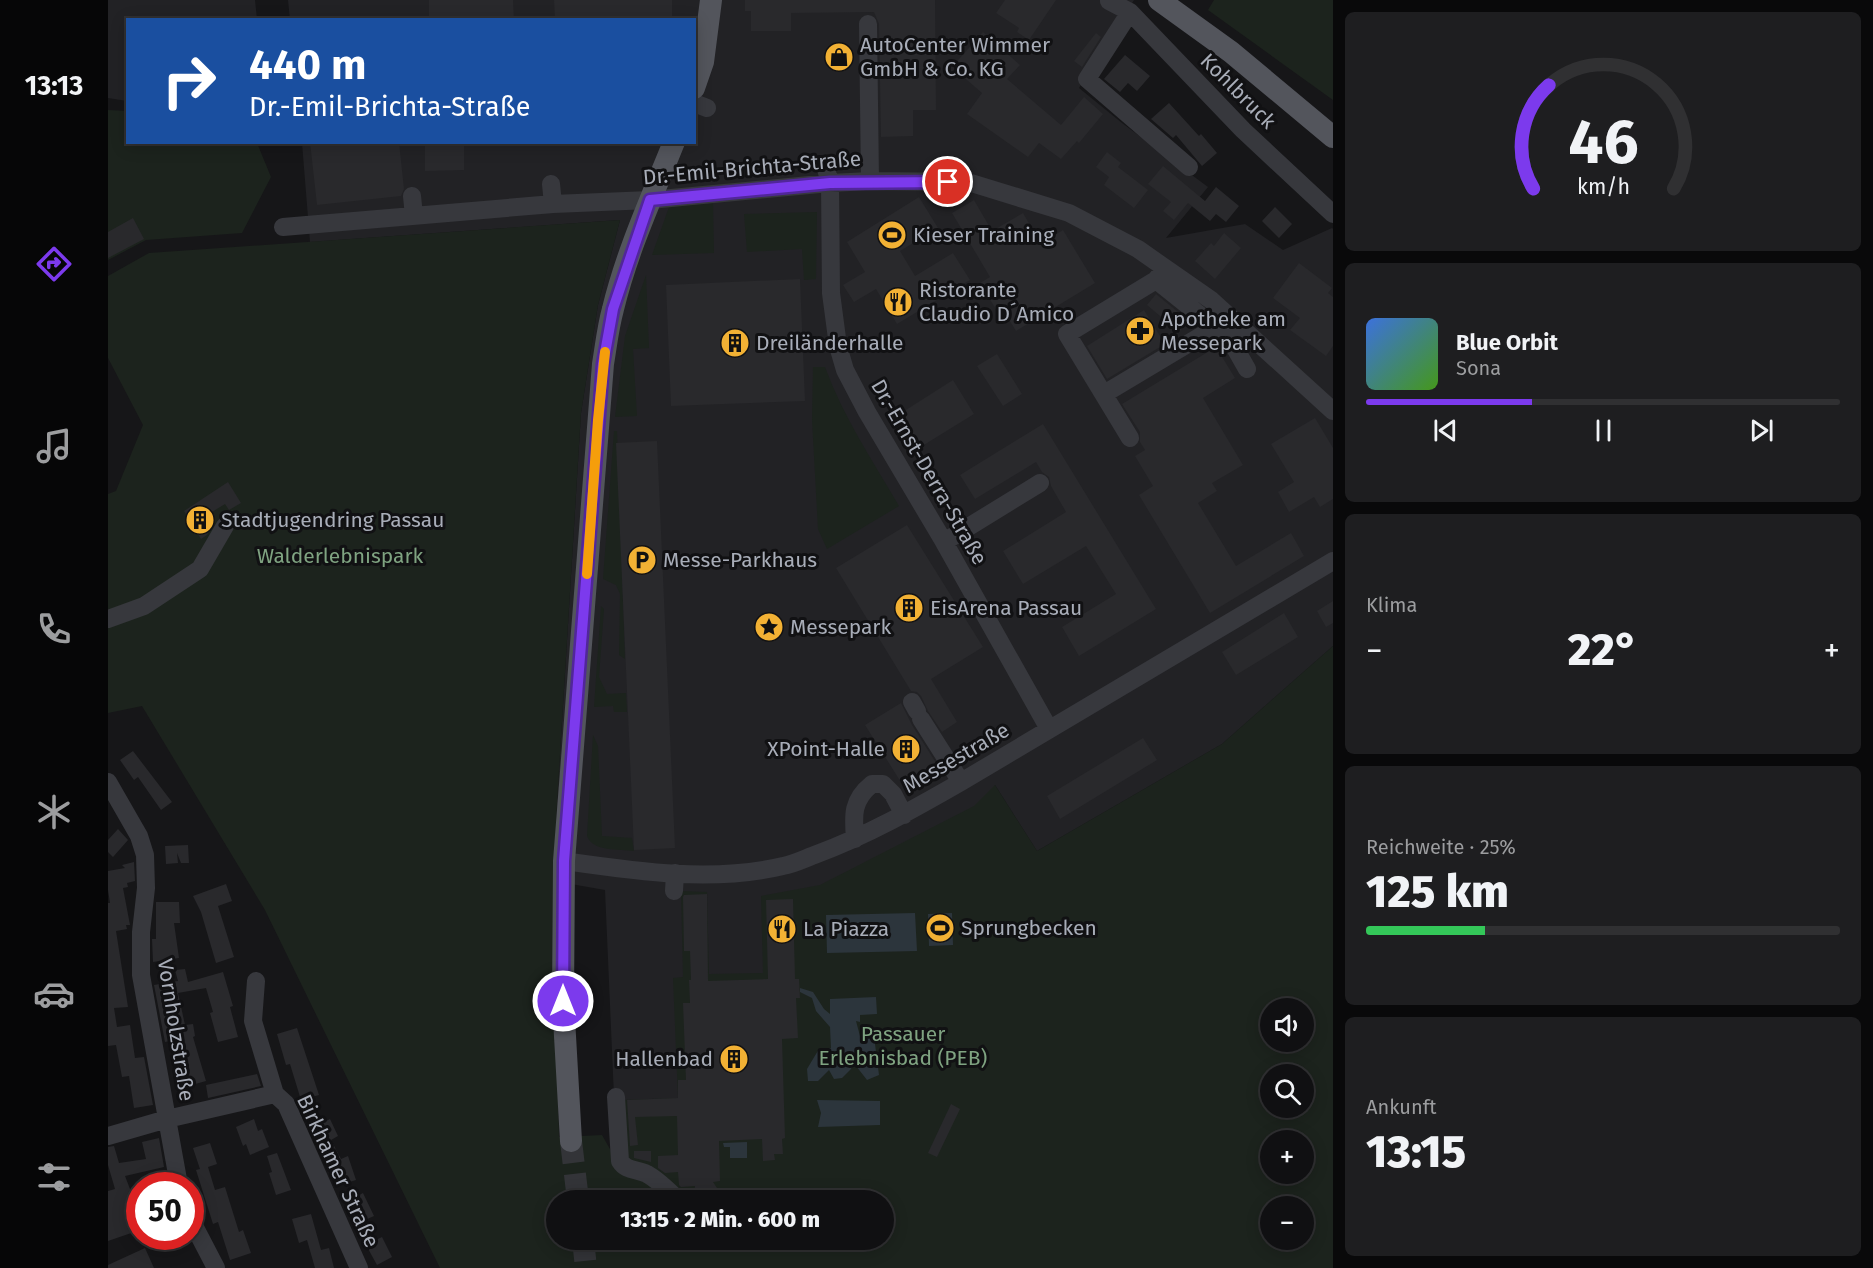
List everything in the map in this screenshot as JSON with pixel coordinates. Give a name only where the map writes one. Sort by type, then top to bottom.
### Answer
[{"type":"main road","points":[[696,77],[711,0]]},
{"type":"main road","points":[[1159,0],[1231,52],[1333,137]]},
{"type":"main road","points":[[572,1141],[563,1001],[564,861],[603,364],[613,309],[650,200],[673,144]]},
{"type":"street","name":"Kohlbruck","points":[[1109,1],[1130,12],[1243,130],[1333,214]]},
{"type":"street","points":[[1130,12],[1087,79],[1189,167]]},
{"type":"street","points":[[868,24],[870,181]]},
{"type":"street","name":"Dr.-Emil-Brichta-Straße","points":[[283,227],[553,204],[650,200],[828,176],[870,181],[968,182],[1069,213],[1138,249],[1161,274],[1211,300],[1223,324],[1333,411]]},
{"type":"street","name":"Dr.-Ernst-Derra-Straße","points":[[828,176],[833,319],[840,354],[846,370],[867,412],[944,542],[1049,729]]},
{"type":"street","points":[[551,184],[553,204]]},
{"type":"street","points":[[412,196],[414,216]]},
{"type":"street","points":[[1130,438],[1067,334],[1161,274]]},
{"type":"street","points":[[1104,394],[1223,324],[1247,369]]},
{"type":"street","points":[[944,542],[1040,483]]},
{"type":"street","points":[[108,619],[144,606],[200,569],[225,526]]},
{"type":"street","name":"Messestraße","points":[[564,861],[675,873],[733,873],[783,866],[855,839],[961,782],[1333,561]]},
{"type":"street","points":[[917,711],[961,782]]},
{"type":"street","name":"Vornholzstraße","points":[[108,782],[139,836],[145,855],[146,888],[141,932],[141,975],[177,1172]]},
{"type":"street","points":[[855,839],[853,821],[856,803],[864,790],[872,784],[883,784],[893,794],[904,814]]},
{"type":"street","points":[[674,891],[675,873]]},
{"type":"street","name":"Birkhamer Straße","points":[[256,981],[253,1021],[275,1094],[286,1104],[359,1268]]},
{"type":"street","name":"Birkhamer Straße","points":[[108,1136],[167,1119],[275,1094]]},
{"type":"street","points":[[616,1097],[620,1161],[624,1167],[646,1173],[666,1190]]},
{"type":"street","points":[[204,1245],[216,1268]]},
{"type":"shaded area","points":[[108,0],[255,0],[257,18],[126,18],[126,101],[108,98]]},
{"type":"shaded area","points":[[288,0],[1134,0],[1079,88],[1208,187],[1166,238],[1245,224],[1283,250],[1333,229],[1333,646],[1222,744],[1037,851],[995,785],[894,1198],[894,1190],[858,1190],[614,1097],[605,890],[554,881],[581,413],[598,305],[620,220],[310,242],[302,144],[696,144],[696,18],[290,18]]},
{"type":"shaded area","points":[[915,913],[917,951],[827,953],[826,915]]},
{"type":"shaded area","name":"Sprungbecken","points":[[952,913],[953,945],[929,946],[928,914]]},
{"type":"shaded area","points":[[800,988],[813,992],[830,1014],[830,999],[876,997],[877,1014],[860,1015],[860,1022],[856,1021],[860,1036],[864,1025],[877,1029],[875,1044],[879,1075],[867,1080],[853,1062],[851,1069],[842,1078],[834,1079],[829,1070],[818,1081],[808,1081],[807,1069],[819,1049],[831,1048],[830,1027],[816,1011],[812,998],[800,992]]},
{"type":"shaded area","points":[[817,1100],[880,1101],[880,1125],[818,1127],[821,1113]]},
{"type":"shaded area","points":[[747,1142],[747,1158],[730,1158],[730,1147],[724,1147],[723,1143]]},
{"type":"green space","points":[[1214,0],[1333,0],[1333,100],[1208,10]]},
{"type":"green space","points":[[108,110],[126,111],[126,144],[257,144],[271,177],[242,233],[146,240],[108,260]]},
{"type":"green space","points":[[713,203],[714,253],[652,255],[669,207]]},
{"type":"green space","points":[[817,212],[816,279],[804,280],[802,249],[747,252],[744,214]]},
{"type":"green space","points":[[620,220],[598,305],[581,413],[554,881],[559,1137],[602,1135],[615,1158],[621,1100],[678,1098],[673,978],[683,977],[681,891],[707,892],[709,974],[763,973],[761,896],[820,885],[974,806],[995,785],[1037,851],[1222,744],[1333,646],[1333,1268],[440,1268],[265,910],[142,706],[108,713],[108,494],[116,491],[143,425],[108,358],[108,276],[149,253]]},
{"type":"green space","points":[[646,275],[649,348],[633,349],[637,416],[615,417],[625,336]]},
{"type":"green space","points":[[813,367],[825,367],[849,420],[899,506],[827,549],[818,529],[812,420]]},
{"type":"green space","points":[[614,431],[617,431],[625,659],[619,655],[620,594],[616,585],[603,579]]},
{"type":"green space","points":[[601,606],[604,609],[599,677],[607,694],[626,693],[627,712],[614,712],[613,706],[594,707]]},
{"type":"green space","points":[[593,735],[598,746],[602,836],[632,838],[634,851],[601,847],[595,845],[587,836]]},
{"type":"building","points":[[429,0],[513,0],[514,18],[429,18]]},
{"type":"building","points":[[554,0],[672,0],[672,18],[555,18]]},
{"type":"building","points":[[745,0],[935,0],[936,110],[913,110],[913,136],[881,137],[879,24],[874,12],[791,13],[791,31],[751,31],[751,11],[745,11]]},
{"type":"building","points":[[1005,0],[1056,0],[1029,40],[1017,32],[1019,28],[996,13]]},
{"type":"building","points":[[983,32],[1020,65],[1007,79],[1061,125],[1084,97],[1103,114],[1079,143],[1077,141],[1061,159],[1039,143],[1028,157],[967,114],[982,93],[952,67]]},
{"type":"building","points":[[1096,33],[1101,37],[1082,67],[1074,61]]},
{"type":"building","points":[[1125,55],[1150,76],[1137,91],[1128,83],[1120,92],[1104,79]]},
{"type":"building","points":[[1169,103],[1217,153],[1202,166],[1176,135],[1173,138],[1151,119]]},
{"type":"building","points":[[310,144],[399,144],[404,189],[401,196],[317,205]]},
{"type":"building","points":[[425,144],[464,144],[464,170],[425,171]]},
{"type":"building","points":[[1107,152],[1121,163],[1118,167],[1148,190],[1134,208],[1104,185],[1109,177],[1096,167]]},
{"type":"building","points":[[1163,166],[1205,201],[1216,187],[1239,206],[1226,222],[1216,214],[1210,221],[1188,203],[1174,220],[1163,211],[1171,202],[1148,184]]},
{"type":"building","points":[[919,197],[938,228],[900,251],[915,276],[953,253],[970,280],[897,324],[876,289],[854,302],[843,285],[865,272],[847,242]]},
{"type":"building","points":[[974,200],[992,231],[1023,213],[1041,244],[1063,230],[1095,283],[1016,331],[1005,313],[1000,316],[980,283],[990,277],[952,213]]},
{"type":"building","points":[[1275,207],[1292,224],[1279,238],[1262,221]]},
{"type":"building","points":[[133,218],[144,239],[108,258],[108,232]]},
{"type":"building","points":[[1224,233],[1241,248],[1215,279],[1195,261],[1211,243],[1214,246]]},
{"type":"building","points":[[1299,263],[1332,288],[1328,293],[1333,297],[1333,346],[1326,356],[1290,330],[1300,318],[1273,298]]},
{"type":"building","name":"Dreiländerhalle","points":[[800,279],[805,401],[671,406],[666,285]]},
{"type":"building","points":[[1156,294],[1189,321],[1179,332],[1147,305]]},
{"type":"building","points":[[1144,310],[1165,344],[1107,379],[1087,346]]},
{"type":"building","points":[[1216,347],[1235,378],[1203,398],[1243,465],[1212,483],[1217,491],[1198,503],[1236,566],[1291,533],[1304,556],[1210,613],[1139,495],[1153,486],[1135,456],[1145,450],[1140,442],[1140,432],[1122,404]]},
{"type":"building","points":[[997,354],[1022,394],[1003,406],[977,366]]},
{"type":"building","points":[[953,380],[974,414],[919,448],[898,415]]},
{"type":"building","points":[[1315,418],[1333,448],[1333,499],[1320,507],[1314,497],[1289,512],[1278,492],[1294,482],[1271,444]]},
{"type":"building","points":[[1043,424],[1156,609],[1079,656],[1062,627],[1116,594],[1086,546],[1023,584],[1003,551],[1066,512],[1051,486],[1049,477],[1042,472],[1036,462],[975,499],[960,475]]},
{"type":"building","name":"Messe-Parkhaus","points":[[657,441],[675,848],[634,850],[616,443]]},
{"type":"building","points":[[228,482],[241,503],[229,510],[225,504],[207,515],[213,525],[207,535],[201,539],[184,511]]},
{"type":"building","name":"EisArena Passau","points":[[907,525],[983,647],[931,679],[957,722],[942,732],[921,696],[911,691],[836,568]]},
{"type":"building","points":[[1333,601],[1333,623],[1326,627],[1317,611]]},
{"type":"building","points":[[1284,613],[1298,637],[1236,675],[1222,652]]},
{"type":"building","name":"XPoint-Halle","points":[[901,703],[943,774],[909,795],[865,725]]},
{"type":"building","points":[[1143,738],[1157,760],[1060,819],[1047,796]]},
{"type":"building","points":[[133,751],[172,802],[161,810],[138,777],[134,780],[120,760]]},
{"type":"building","points":[[118,829],[128,840],[113,857],[108,852],[108,840]]},
{"type":"building","points":[[188,845],[189,863],[181,863],[177,853],[178,863],[166,864],[165,846]]},
{"type":"building","points":[[134,862],[135,881],[127,883],[128,887],[123,888],[130,925],[126,925],[127,929],[116,931],[128,1007],[114,1008],[117,1027],[130,1025],[135,1058],[144,1057],[153,1105],[134,1108],[129,1076],[122,1077],[116,1045],[108,1046],[108,903],[110,903],[108,871],[125,868],[122,865]]},
{"type":"building","points":[[226,884],[232,901],[218,906],[234,957],[216,963],[201,912],[193,896]]},
{"type":"building","name":"Hallenbad","points":[[707,894],[708,981],[768,979],[766,900],[793,899],[795,979],[799,979],[800,998],[796,998],[798,1038],[782,1039],[785,1138],[782,1139],[783,1154],[774,1154],[775,1160],[763,1161],[762,1139],[719,1141],[720,1181],[713,1182],[718,1190],[694,1190],[695,1186],[681,1187],[678,1172],[665,1173],[658,1168],[658,1156],[678,1155],[677,1116],[635,1117],[638,1145],[630,1146],[627,1100],[678,1098],[678,1080],[686,1080],[683,1003],[690,1003],[689,980],[691,980],[690,951],[684,951],[684,895]]},
{"type":"building","points":[[156,902],[179,902],[180,923],[174,923],[179,958],[153,962],[152,939],[156,939]]},
{"type":"building","points":[[185,969],[188,982],[223,972],[233,1006],[230,1007],[238,1037],[218,1042],[206,988],[178,993],[185,1025],[193,1024],[195,1036],[193,1037],[206,1081],[188,1086],[175,1040],[165,1042],[154,985],[178,981],[175,970]]},
{"type":"building","points":[[297,1028],[319,1095],[301,1100],[290,1064],[286,1065],[277,1034]]},
{"type":"building","points":[[257,1074],[261,1086],[208,1098],[206,1085]]},
{"type":"building","points":[[951,1104],[960,1109],[937,1157],[928,1153]]},
{"type":"building","points":[[254,1119],[258,1131],[262,1129],[269,1147],[250,1155],[246,1144],[243,1146],[236,1127]]},
{"type":"building","points":[[330,1119],[338,1136],[331,1140],[341,1159],[348,1156],[356,1180],[337,1186],[327,1152],[325,1153],[318,1139],[322,1138],[316,1126]]},
{"type":"building","points":[[159,1138],[164,1167],[142,1172],[126,1172],[126,1235],[108,1241],[108,1191],[115,1189],[108,1165],[108,1147],[114,1146],[119,1163],[146,1159],[142,1142]]},
{"type":"building","points":[[210,1143],[217,1164],[208,1167],[215,1190],[225,1187],[239,1232],[243,1230],[251,1253],[230,1260],[218,1222],[213,1224],[204,1195],[204,1172],[197,1172],[196,1170],[200,1169],[193,1148]]},
{"type":"building","points":[[634,1151],[651,1151],[651,1162],[634,1158]]},
{"type":"building","points":[[277,1153],[291,1190],[276,1195],[269,1173],[272,1172],[267,1156]]},
{"type":"building","points":[[363,1193],[374,1216],[356,1224],[346,1202]]},
{"type":"building","points":[[311,1214],[321,1250],[329,1248],[334,1268],[315,1268],[307,1240],[299,1243],[292,1219]]},
{"type":"building","points":[[382,1237],[392,1257],[377,1265],[366,1245]]},
{"type":"building","points":[[141,1250],[146,1250],[154,1268],[108,1268],[108,1265]]},
{"type":"tunnel","points":[[571,1141],[577,1190]]},
{"type":"tunnel","points":[[584,1250],[586,1268]]},
{"type":"slow traffic","points":[[587,574],[605,352]]},
{"type":"place","name":"AutoCenter Wimmer GmbH & Co. KG","points":[[839,57]]},
{"type":"place","name":"Kieser Training","points":[[892,235]]},
{"type":"place","name":"Ristorante Claudio D´Amico","points":[[898,302]]},
{"type":"place","name":"Apotheke am Messepark","points":[[1140,331]]},
{"type":"place","name":"Dreiländerhalle","points":[[735,343]]},
{"type":"place","name":"Stadtjugendring Passau","points":[[200,520]]},
{"type":"place","name":"Messe-Parkhaus","points":[[642,560]]},
{"type":"place","name":"EisArena Passau","points":[[909,608]]},
{"type":"place","name":"Messepark","points":[[769,627]]},
{"type":"place","name":"XPoint-Halle","points":[[906,749]]},
{"type":"place","name":"Sprungbecken","points":[[940,928]]},
{"type":"place","name":"La Piazza","points":[[782,929]]},
{"type":"place","name":"Hallenbad","points":[[734,1059]]},
{"type":"route","points":[[563,1001],[564,861],[603,364],[613,309],[650,200],[830,183],[948,182]]},
{"type":"park label","name":"Walderlebnispark","points":[[340,556]]},
{"type":"park label","name":"Passauer Erlebnisbad (PEB)","points":[[903,1046]]}]
